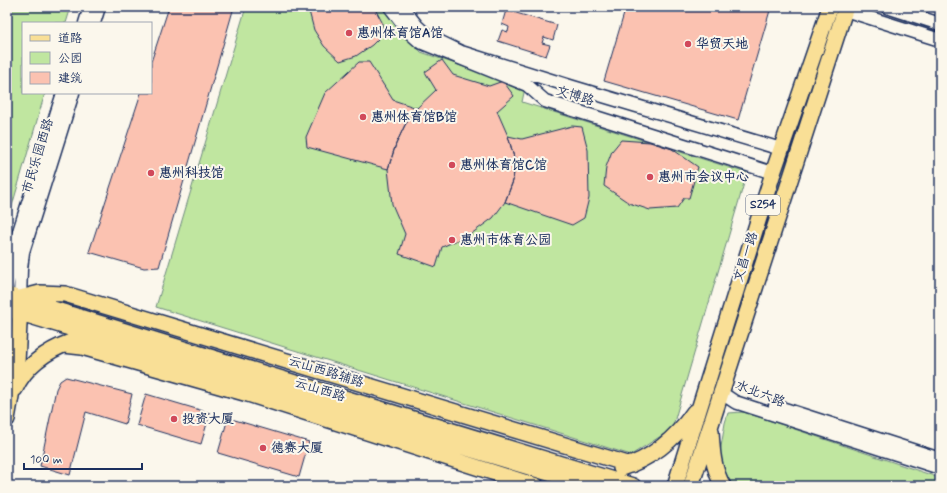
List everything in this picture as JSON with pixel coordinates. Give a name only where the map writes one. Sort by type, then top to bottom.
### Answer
[{"type":"main road","name":"文昌一路","points":[[675,486],[699,405],[781,149],[841,8]]},
{"type":"main road","name":"文昌一路","points":[[691,486],[841,8]]},
{"type":"main road","name":"云山西路辅路","points":[[14,296],[40,292],[65,294],[631,465]]},
{"type":"main road","points":[[7,419],[17,362],[13,311],[14,296]]},
{"type":"main road","name":"云山西路","points":[[14,296],[513,449],[591,479]]},
{"type":"main road","name":"云山西路","points":[[13,311],[346,410],[591,479],[634,486]]},
{"type":"main road","points":[[10,399],[16,386],[31,366],[40,358],[64,344],[97,337]]},
{"type":"main road","points":[[64,344],[82,347],[248,394],[536,486]]},
{"type":"main road","points":[[219,372],[248,394]]},
{"type":"main road","points":[[370,406],[410,397]]},
{"type":"main road","points":[[591,479],[631,465],[649,456],[679,431],[699,405]]},
{"type":"main road","points":[[305,412],[346,410]]},
{"type":"main road","points":[[472,416],[513,449]]},
{"type":"main road","points":[[710,423],[713,460],[723,486]]},
{"type":"street","points":[[85,22],[90,7]]},
{"type":"street","points":[[94,22],[99,7]]},
{"type":"street","name":"文博路","points":[[390,7],[410,33],[420,42],[527,85],[545,102],[773,173]]},
{"type":"street","name":"文博路","points":[[402,7],[417,26],[428,36],[443,44],[573,88],[781,149]]},
{"type":"street","points":[[887,7],[940,24]]},
{"type":"street","points":[[841,8],[940,40]]},
{"type":"street","points":[[567,108],[573,88]]},
{"type":"street","name":"市民乐园西路","points":[[7,290],[13,250],[63,94]]},
{"type":"street","name":"市民乐园西路","points":[[14,296],[21,269],[23,252],[73,94]]},
{"type":"street","name":"水北六路","points":[[720,392],[741,395],[940,459]]},
{"type":"street","name":"水北六路","points":[[720,392],[736,402],[940,468]]},
{"type":"green space","points":[[7,7],[71,7],[66,22],[22,22],[22,94],[45,94],[7,223]]},
{"type":"green space","name":"惠州市体育公园","points":[[246,7],[384,7],[421,52],[525,88],[522,102],[747,173],[672,429],[631,455],[156,307]]},
{"type":"green space","points":[[744,412],[940,478],[940,486],[732,486],[719,459],[728,413]]},
{"type":"building","name":"惠州科技馆","points":[[169,7],[234,7],[159,267],[144,268],[89,252],[141,94],[152,94],[152,59]]},
{"type":"building","name":"惠州体育馆A馆","points":[[311,7],[374,7],[382,22],[382,35],[372,45],[356,56],[340,61],[324,46],[314,30],[309,11]]},
{"type":"building","name":"华贸天地","points":[[626,7],[771,7],[738,120],[604,81]]},
{"type":"building","points":[[506,10],[557,25],[553,40],[544,37],[542,43],[550,45],[546,56],[498,41],[502,30],[508,32],[509,27],[502,24]]},
{"type":"building","name":"惠州体育馆C馆","points":[[442,60],[453,75],[489,86],[503,81],[514,96],[497,111],[508,136],[515,161],[513,181],[505,202],[493,218],[471,234],[442,247],[436,267],[399,254],[405,234],[392,204],[388,169],[396,144],[405,125],[417,108],[436,90],[425,72]]},
{"type":"building","name":"惠州体育馆B馆","points":[[359,62],[369,62],[393,100],[417,108],[405,125],[396,144],[388,169],[307,147],[306,137],[325,93]]},
{"type":"building","points":[[572,126],[582,127],[588,150],[589,198],[584,218],[572,225],[505,202],[513,181],[515,161],[508,136],[522,139]]},
{"type":"building","name":"惠州市会议中心","points":[[621,140],[650,142],[672,149],[698,167],[689,198],[684,198],[677,208],[650,210],[629,203],[604,186],[606,167],[612,151]]},
{"type":"building","points":[[66,377],[132,394],[125,424],[86,412],[70,475],[40,466],[56,389],[60,381]]},
{"type":"building","name":"投资大厦","points":[[146,394],[210,413],[201,444],[137,425]]},
{"type":"building","name":"德赛大厦","points":[[228,418],[309,442],[299,477],[218,453]]},
{"type":"place","name":"惠州体育馆A馆","points":[[349,33]]},
{"type":"place","name":"华贸天地","points":[[688,44]]},
{"type":"place","name":"惠州体育馆B馆","points":[[363,117]]},
{"type":"place","name":"惠州体育馆C馆","points":[[452,165]]},
{"type":"place","name":"惠州科技馆","points":[[151,173]]},
{"type":"place","name":"惠州市会议中心","points":[[650,177]]},
{"type":"place","name":"惠州市体育公园","points":[[452,240]]},
{"type":"place","name":"投资大厦","points":[[174,419]]},
{"type":"place","name":"德赛大厦","points":[[263,448]]}]
